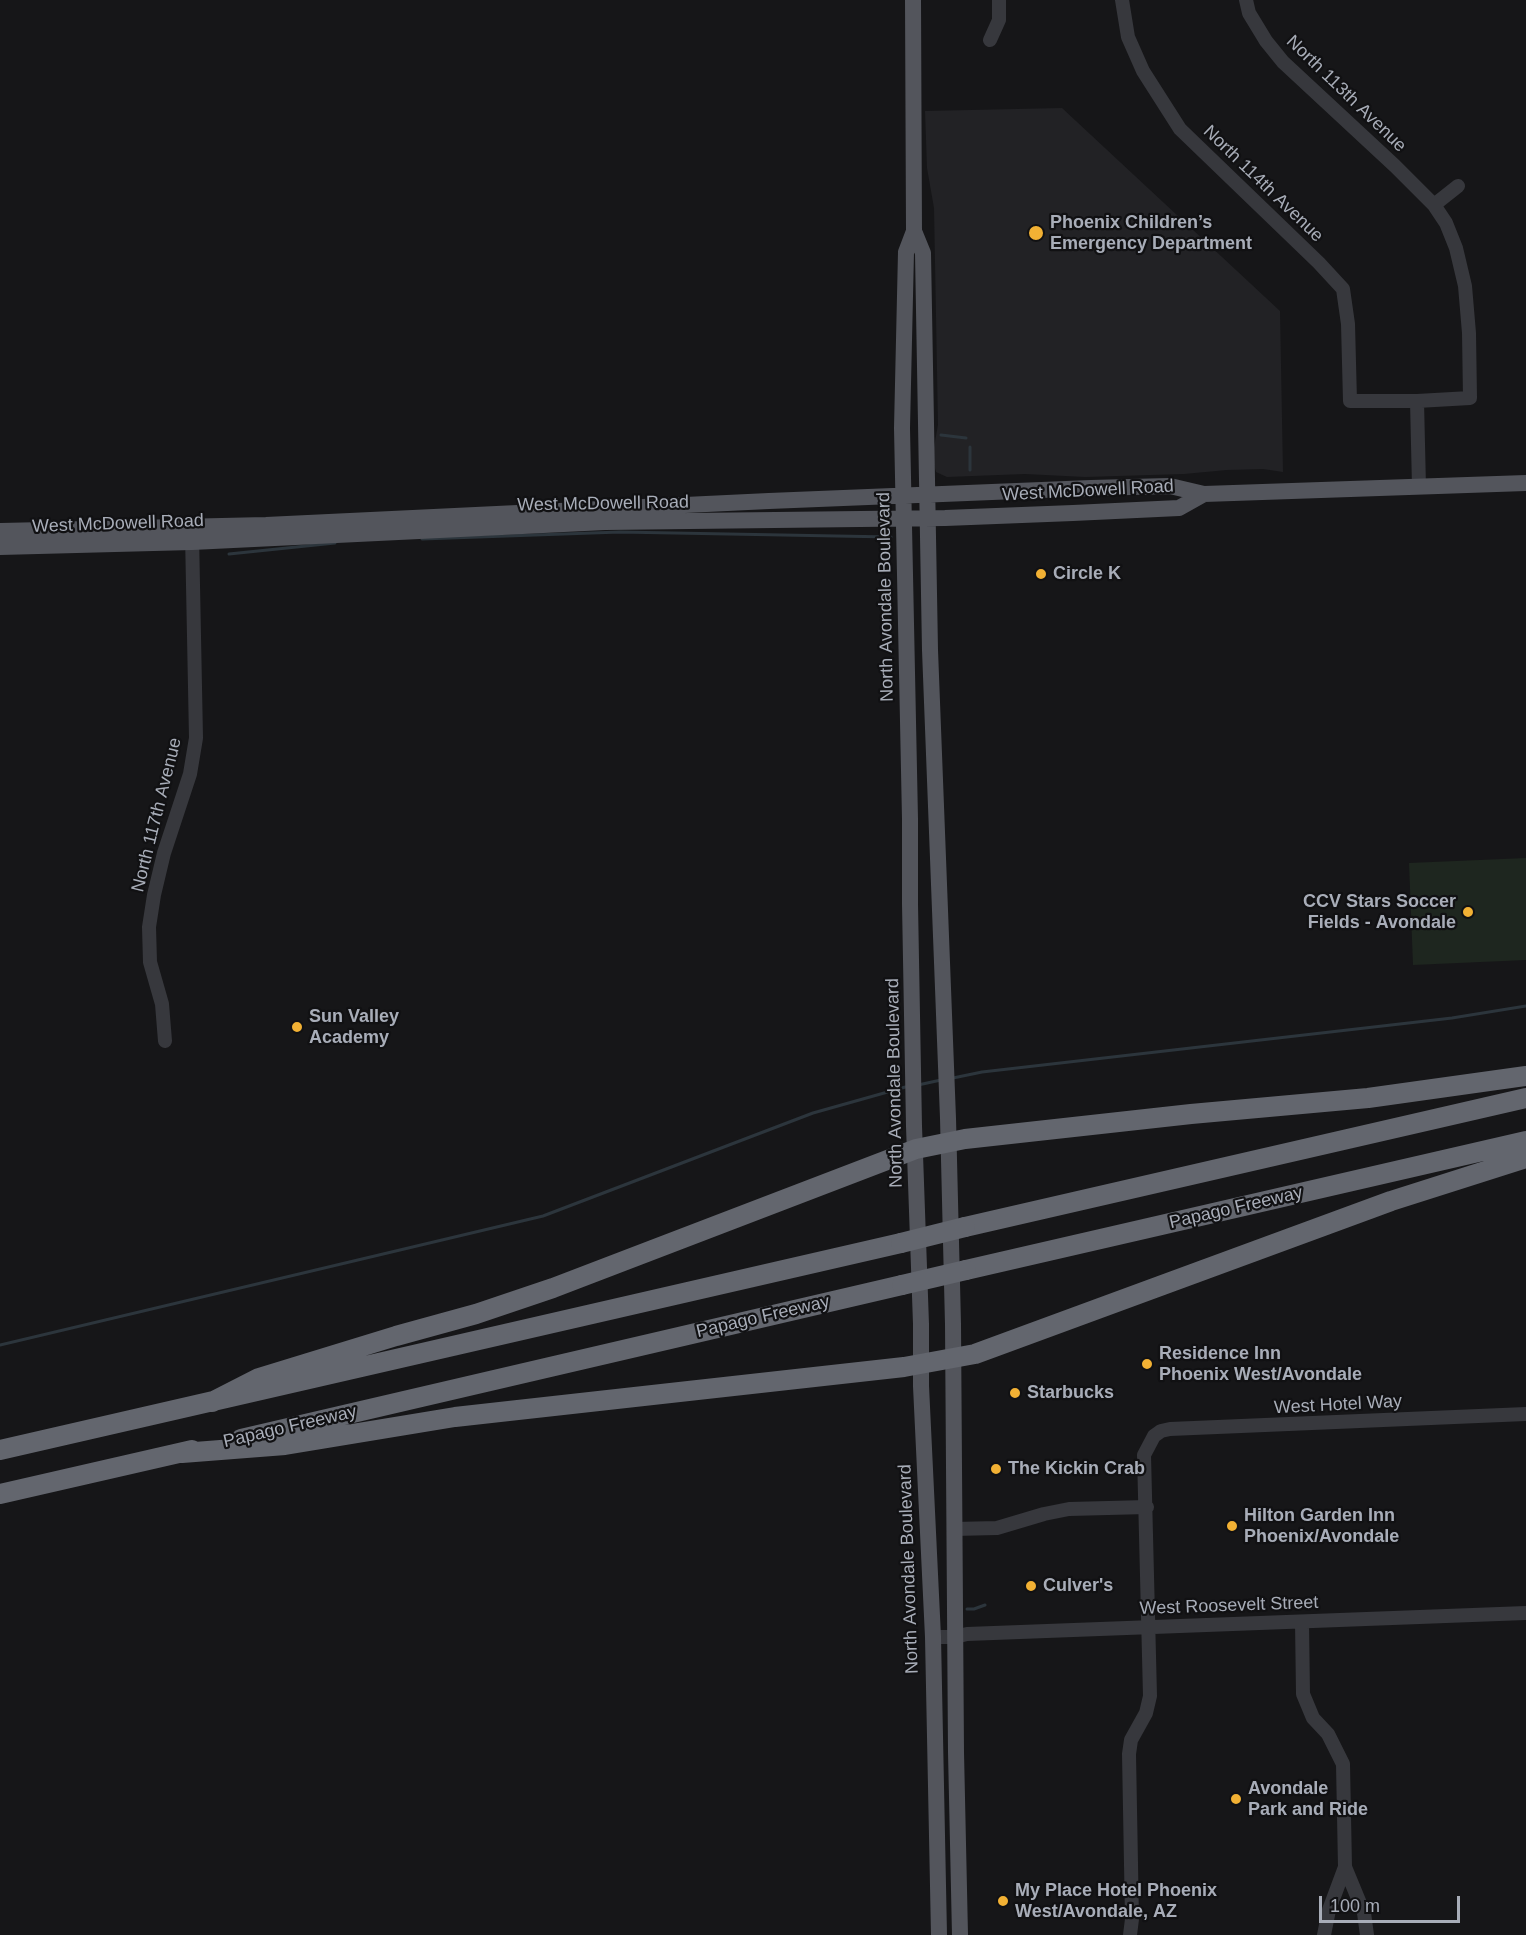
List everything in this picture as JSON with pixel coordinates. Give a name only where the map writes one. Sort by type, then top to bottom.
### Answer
[{"type":"highway","points":[[212,1402],[259,1378],[476,1314],[552,1288],[916,1149],[965,1139],[1191,1114],[1368,1098],[1526,1076]]},
{"type":"highway","points":[[0,1450],[1526,1098]]},
{"type":"highway","name":"Papago Freeway","points":[[0,1494],[1526,1141]]},
{"type":"highway","points":[[182,1452],[285,1445],[455,1417],[904,1367],[975,1354],[1391,1202],[1526,1158]]},
{"type":"main road","name":"North Avondale Boulevard","points":[[913,0],[914,231],[906,252],[902,428],[914,1114],[921,1364],[933,1638],[939,1935]]},
{"type":"main road","name":"North Avondale Boulevard","points":[[914,231],[923,252],[927,518],[948,1106],[960,1935]]},
{"type":"main road","name":"West McDowell Road","points":[[0,547],[192,534],[298,523],[903,496],[1170,486],[1204,494],[1526,483]]},
{"type":"main road","name":"West McDowell Road","points":[[0,531],[192,534],[605,522],[927,518],[1179,508],[1204,494]]},
{"type":"main road","points":[[910,789],[935,789]]},
{"type":"main road","points":[[938,1884],[948,1895],[949,1935]]},
{"type":"street","points":[[990,40],[999,20],[999,0]]},
{"type":"street","name":"North 114th Avenue","points":[[1122,0],[1128,37],[1143,71],[1180,129],[1319,262],[1343,290],[1348,324],[1350,401],[1417,401]]},
{"type":"street","name":"North 113th Avenue","points":[[1246,0],[1254,22],[1283,62],[1395,166],[1434,205],[1446,223],[1456,248],[1465,286],[1469,333],[1470,398],[1417,401]]},
{"type":"street","points":[[1434,205],[1458,186]]},
{"type":"street","points":[[1417,401],[1419,487]]},
{"type":"street","name":"North 117th Avenue","points":[[165,1041],[162,1004],[150,962],[149,927],[164,853],[190,774],[196,738],[192,534]]},
{"type":"street","name":"West Hotel Way","points":[[1147,1507],[1144,1455],[1154,1436],[1161,1431],[1526,1414]]},
{"type":"street","points":[[954,1529],[997,1528],[1070,1509],[1147,1507],[1150,1696],[1146,1713],[1131,1740],[1132,1919],[1130,1935]]},
{"type":"street","name":"West Roosevelt Street","points":[[933,1638],[967,1634],[1526,1613]]},
{"type":"street","points":[[1302,1622],[1302,1684],[1305,1700],[1313,1718],[1334,1745],[1343,1764],[1345,1867],[1329,1911],[1324,1935]]},
{"type":"street","points":[[1345,1867],[1364,1913],[1367,1935]]},
{"type":"street","points":[[1132,1919],[1138,1935]]},
{"type":"shaded area","points":[[1062,108],[1280,311],[1283,472],[1263,469],[1085,477],[1025,474],[947,477],[936,472],[932,458],[938,425],[934,208],[927,168],[925,111]]},
{"type":"shaded area","name":"CCV Stars Soccer Fields - Avondale","points":[[1526,858],[1526,960],[1413,965],[1409,863]]},
{"type":"waterway","points":[[941,435],[966,438]]},
{"type":"waterway","points":[[970,447],[970,470]]},
{"type":"waterway","points":[[422,539],[620,532],[891,537]]},
{"type":"waterway","points":[[229,554],[335,543]]},
{"type":"waterway","points":[[953,1078],[982,1072],[1452,1018],[1526,1006]]},
{"type":"waterway","points":[[918,1085],[941,1080]]},
{"type":"waterway","points":[[0,1345],[543,1216],[813,1113],[909,1086]]},
{"type":"waterway","points":[[967,1609],[985,1605]]},
{"type":"place","name":"Phoenix Children’s Emergency Department","points":[[1036,233]]},
{"type":"place","name":"Circle K","points":[[1041,574]]},
{"type":"place","name":"CCV Stars Soccer Fields - Avondale","points":[[1468,912]]},
{"type":"place","name":"Sun Valley Academy","points":[[297,1027]]},
{"type":"place","name":"Residence Inn Phoenix West/Avondale","points":[[1147,1364]]},
{"type":"place","name":"Starbucks","points":[[1015,1393]]},
{"type":"place","name":"The Kickin Crab","points":[[996,1469]]},
{"type":"place","name":"Hilton Garden Inn Phoenix/Avondale","points":[[1232,1526]]},
{"type":"place","name":"Culver's","points":[[1031,1586]]},
{"type":"place","name":"Avondale Park and Ride","points":[[1236,1799]]},
{"type":"place","name":"My Place Hotel Phoenix West/Avondale, AZ","points":[[1003,1901]]}]
